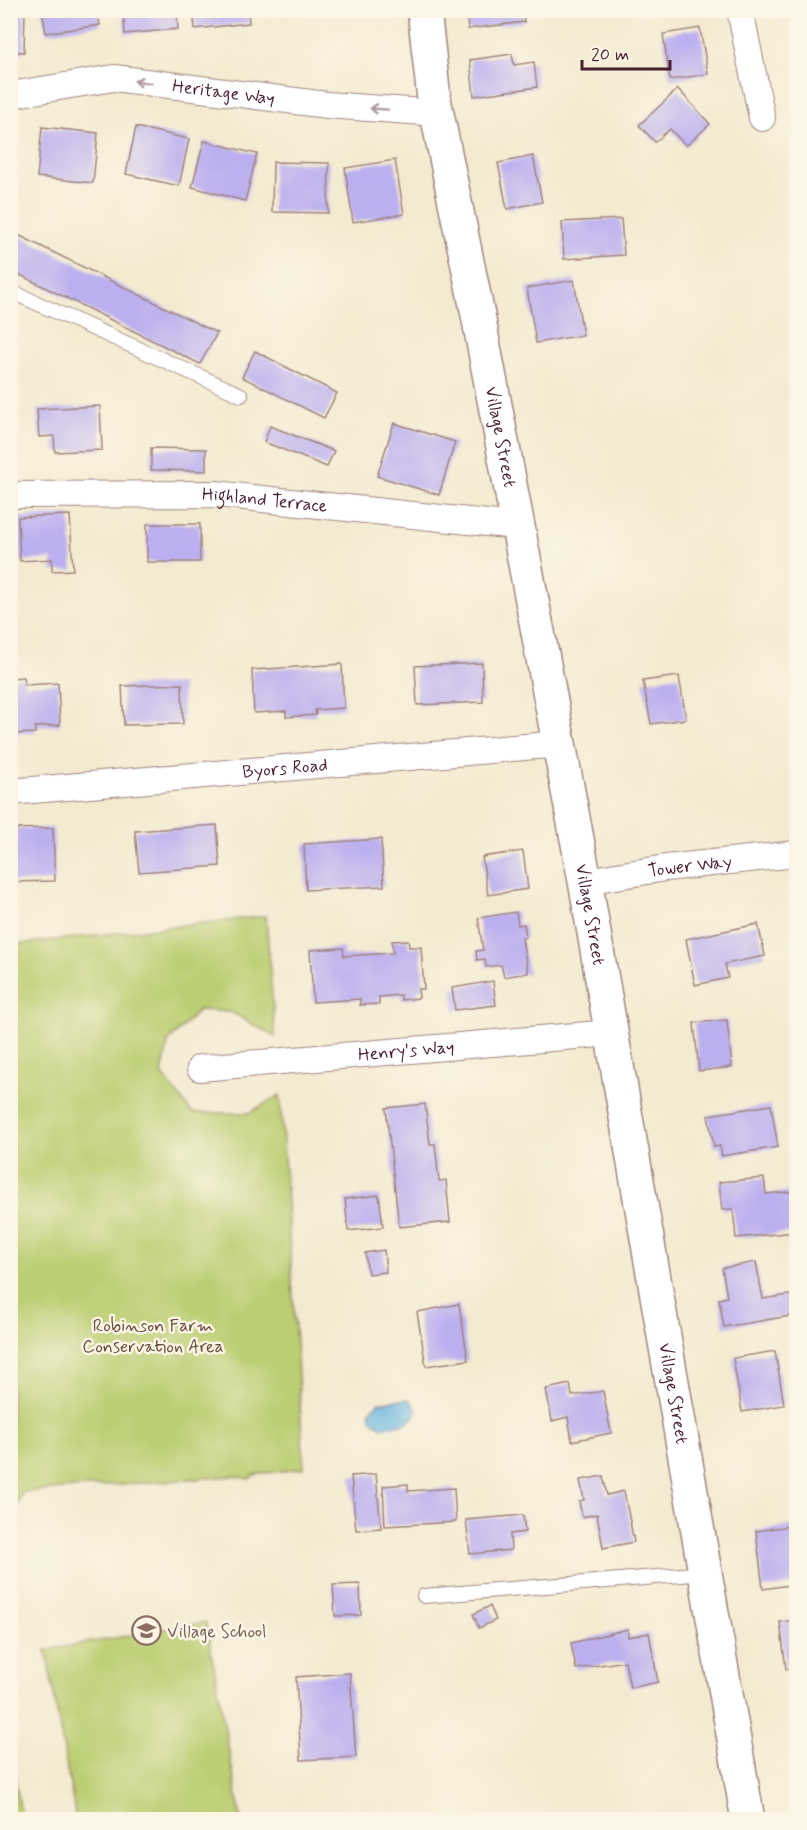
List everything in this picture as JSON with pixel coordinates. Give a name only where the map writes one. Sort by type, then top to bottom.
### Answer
[{"type":"main road","name":"Village Street","points":[[424,10],[437,113],[585,881],[707,1573],[748,1820]]},
{"type":"street","points":[[740,10],[762,118]]},
{"type":"street","name":"Heritage Way","points":[[10,95],[114,78],[327,105],[437,113]]},
{"type":"street","name":"Highland Terrace","points":[[10,495],[216,494],[516,526]]},
{"type":"street","name":"Byors Road","points":[[10,792],[559,744]]},
{"type":"street","name":"Tower Way","points":[[585,881],[666,868],[796,854]]},
{"type":"street","name":"Henry's Way","points":[[200,1068],[611,1033]]},
{"type":"lane","points":[[10,291],[241,395]]},
{"type":"lane","points":[[424,1596],[707,1573]]},
{"type":"green space","name":"Robinson Farm Conservation Area","points":[[266,916],[275,1037],[231,1012],[199,1010],[168,1042],[162,1074],[192,1113],[249,1113],[280,1095],[304,1468],[253,1475],[250,1479],[233,1476],[23,1492],[11,1519],[11,945]]},
{"type":"green space","points":[[206,1622],[241,1819],[76,1819],[46,1650]]},
{"type":"green space","points":[[11,1756],[22,1819],[11,1819]]},
{"type":"water","points":[[409,1399],[417,1410],[408,1422],[381,1427],[371,1418],[370,1411],[379,1402]]},
{"type":"building","points":[[10,10],[25,10],[24,52],[10,52]]},
{"type":"building","points":[[42,10],[97,10],[100,25],[46,33]]},
{"type":"building","points":[[123,10],[177,10],[178,29],[125,34]]},
{"type":"building","points":[[193,10],[248,10],[249,23],[195,29]]},
{"type":"building","points":[[466,10],[523,10],[524,22],[468,29]]},
{"type":"building","points":[[700,28],[708,74],[670,80],[663,34]]},
{"type":"building","points":[[512,54],[514,65],[534,62],[537,87],[474,96],[470,60]]},
{"type":"building","points":[[678,89],[710,124],[686,146],[670,129],[655,142],[639,125]]},
{"type":"building","points":[[42,127],[98,133],[93,183],[37,177]]},
{"type":"building","points":[[136,127],[189,139],[179,186],[126,174]]},
{"type":"building","points":[[204,141],[257,154],[245,201],[192,187]]},
{"type":"building","points":[[533,156],[542,202],[507,209],[498,163]]},
{"type":"building","points":[[395,160],[404,214],[353,222],[345,168]]},
{"type":"building","points":[[273,162],[329,163],[328,213],[272,212]]},
{"type":"building","points":[[621,219],[624,255],[564,259],[562,222]]},
{"type":"building","points":[[10,231],[217,333],[200,364],[10,270]]},
{"type":"building","points":[[574,280],[583,335],[536,343],[527,288]]},
{"type":"building","points":[[255,351],[337,393],[324,418],[242,377]]},
{"type":"building","points":[[100,406],[102,450],[55,452],[54,436],[39,437],[37,409]]},
{"type":"building","points":[[394,423],[455,442],[439,495],[377,476]]},
{"type":"building","points":[[270,426],[334,451],[327,467],[264,442]]},
{"type":"building","points":[[151,448],[206,449],[206,471],[151,470]]},
{"type":"building","points":[[70,515],[73,570],[52,571],[52,559],[20,561],[18,517]]},
{"type":"building","points":[[147,524],[200,524],[200,562],[147,562]]},
{"type":"building","points":[[482,663],[483,702],[417,705],[415,666]]},
{"type":"building","points":[[342,664],[344,708],[315,710],[316,715],[286,717],[286,711],[254,713],[252,670]]},
{"type":"building","points":[[679,676],[686,719],[651,724],[643,681]]},
{"type":"building","points":[[24,677],[25,685],[58,683],[60,725],[35,727],[35,733],[10,734],[10,678]]},
{"type":"building","points":[[182,684],[183,724],[124,725],[122,686]]},
{"type":"building","points":[[217,825],[220,866],[139,872],[135,831]]},
{"type":"building","points":[[53,828],[55,881],[10,882],[10,829]]},
{"type":"building","points":[[381,839],[384,886],[306,890],[304,844]]},
{"type":"building","points":[[523,851],[528,889],[488,895],[482,857]]},
{"type":"building","points":[[516,912],[518,925],[524,924],[526,937],[522,938],[528,973],[504,977],[501,965],[486,967],[485,959],[477,960],[476,951],[483,950],[478,918]]},
{"type":"building","points":[[758,924],[765,956],[725,964],[728,978],[695,985],[686,939]]},
{"type":"building","points":[[408,940],[409,947],[421,947],[424,989],[418,989],[419,998],[401,1000],[401,995],[379,997],[379,1004],[360,1005],[360,999],[313,1002],[310,950],[343,948],[344,956],[393,953],[392,941]]},
{"type":"building","points":[[493,981],[496,1005],[455,1010],[452,988]]},
{"type":"building","points":[[727,1020],[732,1067],[699,1071],[694,1023]]},
{"type":"building","points":[[425,1104],[430,1144],[435,1144],[439,1181],[446,1180],[450,1222],[399,1227],[386,1108]]},
{"type":"building","points":[[771,1105],[778,1147],[722,1156],[720,1146],[714,1147],[708,1115]]},
{"type":"building","points":[[764,1178],[766,1194],[796,1191],[796,1232],[736,1238],[733,1209],[722,1210],[719,1182]]},
{"type":"building","points":[[379,1195],[383,1227],[348,1231],[345,1199]]},
{"type":"building","points":[[384,1250],[386,1272],[368,1274],[365,1253]]},
{"type":"building","points":[[756,1262],[763,1299],[795,1294],[796,1315],[724,1327],[719,1299],[727,1297],[722,1268]]},
{"type":"building","points":[[459,1304],[468,1360],[426,1366],[417,1312]]},
{"type":"building","points":[[775,1351],[784,1405],[742,1412],[733,1358]]},
{"type":"building","points":[[570,1384],[572,1396],[603,1391],[611,1433],[572,1441],[568,1417],[552,1421],[546,1389]]},
{"type":"building","points":[[376,1474],[381,1528],[356,1530],[351,1476]]},
{"type":"building","points":[[603,1476],[607,1495],[624,1491],[634,1542],[603,1548],[597,1514],[582,1517],[579,1501],[584,1500],[580,1480]]},
{"type":"building","points":[[408,1484],[408,1491],[454,1488],[456,1522],[385,1526],[383,1486]]},
{"type":"building","points":[[523,1515],[525,1532],[510,1534],[511,1550],[470,1554],[466,1520]]},
{"type":"building","points":[[796,1525],[796,1584],[763,1589],[756,1531]]},
{"type":"building","points":[[360,1584],[361,1615],[335,1616],[333,1585]]},
{"type":"building","points":[[490,1606],[496,1620],[479,1628],[473,1614]]},
{"type":"building","points":[[796,1620],[796,1668],[786,1669],[780,1622]]},
{"type":"building","points":[[628,1629],[628,1637],[649,1633],[658,1682],[630,1688],[625,1661],[576,1669],[571,1643]]},
{"type":"building","points":[[350,1673],[356,1757],[301,1760],[296,1677]]},
{"type":"place","name":"Village School","points":[[146,1631]]}]
